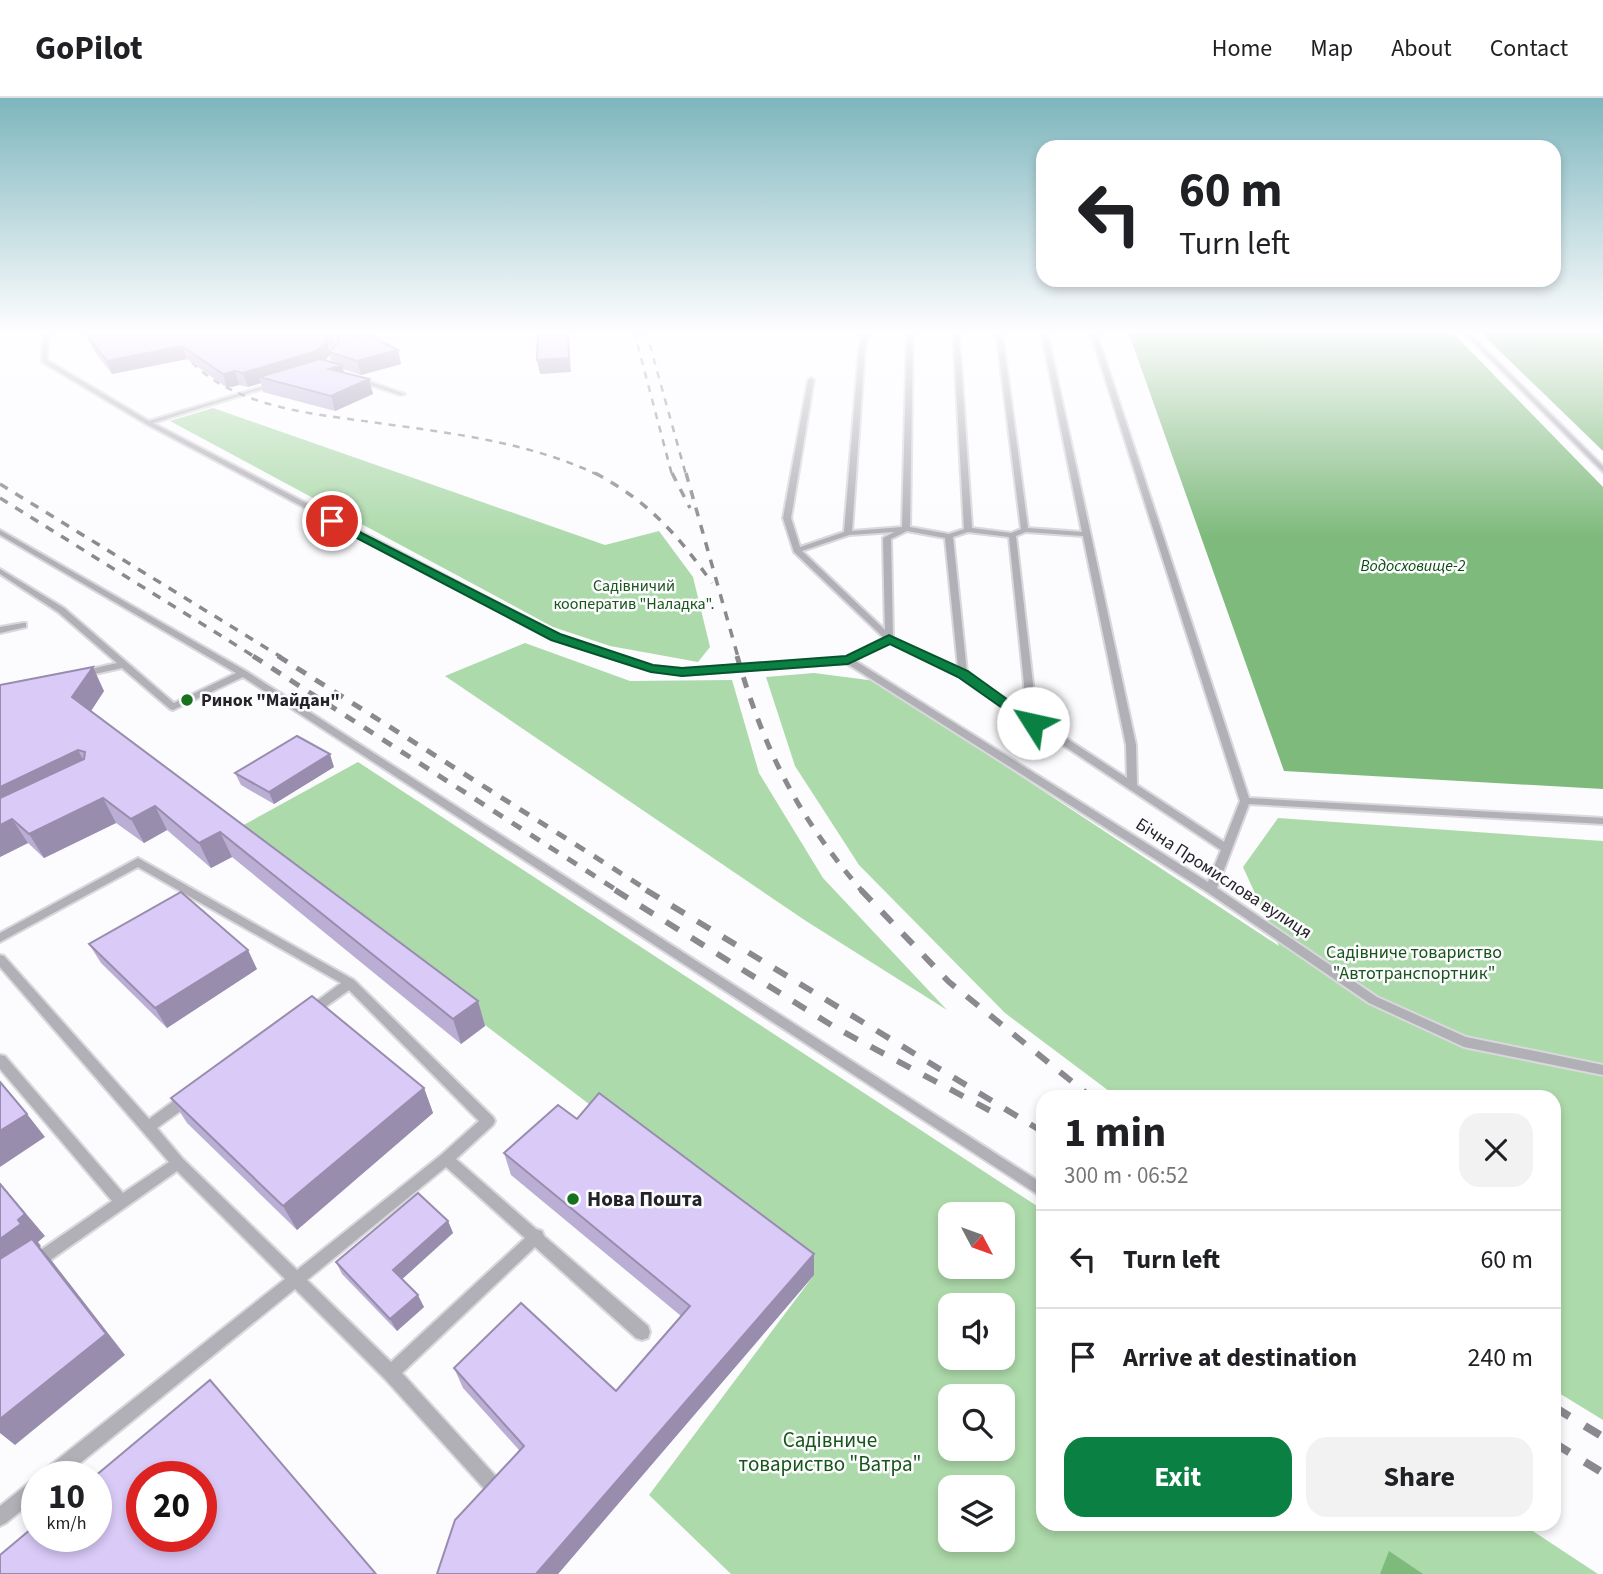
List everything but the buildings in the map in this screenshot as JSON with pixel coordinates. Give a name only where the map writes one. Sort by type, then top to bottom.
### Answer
[{"type":"lane","points":[[110,400],[148,423],[556,637],[651,668],[682,672],[848,660],[889,639]]},
{"type":"lane","points":[[148,423],[223,400]]},
{"type":"lane","points":[[808,400],[787,518],[797,550],[889,639],[963,674],[1226,849]]},
{"type":"lane","points":[[848,533],[858,400]]},
{"type":"lane","points":[[906,529],[909,400]]},
{"type":"lane","points":[[960,400],[968,530]]},
{"type":"lane","points":[[1008,400],[1025,530]]},
{"type":"lane","points":[[1058,400],[1130,745],[1132,788]]},
{"type":"lane","points":[[1115,400],[1245,801],[1211,889]]},
{"type":"lane","points":[[1533,400],[1603,470]]},
{"type":"lane","points":[[889,639],[887,538],[906,529]]},
{"type":"lane","points":[[797,550],[848,533],[906,529],[949,536],[968,530],[1012,535],[1025,530],[1086,534]]},
{"type":"lane","points":[[0,532],[243,673],[1036,1187]]},
{"type":"lane","points":[[1012,535],[1033,723]]},
{"type":"lane","points":[[949,536],[963,674]]},
{"type":"lane","points":[[0,571],[61,610],[173,707],[243,673]]},
{"type":"lane","points":[[0,631],[23,625]]},
{"type":"lane","name":"Бічна Промислова вулиця","points":[[848,660],[1211,889],[1373,1000],[1464,1042],[1603,1070]]},
{"type":"lane","points":[[72,677],[122,665]]},
{"type":"lane","points":[[1245,801],[1603,821]]},
{"type":"lane","points":[[0,938],[138,862],[350,983],[488,1121],[446,1159],[296,1276],[69,1461]]},
{"type":"lane","points":[[0,959],[178,1163],[296,1276],[391,1373],[495,1488]]},
{"type":"lane","points":[[294,1023],[350,983]]},
{"type":"lane","points":[[0,1060],[122,1202]]},
{"type":"lane","points":[[148,1127],[204,1087]]},
{"type":"lane","points":[[446,1159],[537,1236],[642,1332]]},
{"type":"lane","points":[[22,1271],[178,1163]]},
{"type":"lane","points":[[391,1373],[537,1236]]},
{"type":"lane","points":[[0,1517],[21,1500]]},
{"type":"green space","name":"Садівничий кооператив \"Наладка\".","points":[[213,408],[605,545],[659,531],[693,577],[710,647],[698,662],[610,646],[553,627],[170,421]]},
{"type":"green space","points":[[525,643],[630,681],[732,680],[759,773],[823,878],[947,1010],[806,921],[445,676]]},
{"type":"green space","name":"Садівниче товариство \"Автотранспортник\"","points":[[814,673],[876,681],[1279,946],[1243,867],[1278,818],[1603,841],[1603,1420],[1561,1394],[1561,1090],[1108,1090],[1005,1013],[859,865],[795,766],[766,677]]},
{"type":"green space","name":"Садівниче товариство \"Ватра\"","points":[[358,762],[1036,1205],[1036,1531],[1533,1531],[1598,1574],[731,1574],[649,1495],[814,1275],[231,832]]},
{"type":"water","name":"Водосховище-2","points":[[1152,400],[1518,400],[1603,487],[1603,789],[1284,771]]},
{"type":"water","points":[[1550,400],[1603,400],[1603,451]]},
{"type":"water","points":[[1389,1551],[1423,1574],[1380,1574]]},
{"type":"railway","points":[[257,400],[314,414],[429,430],[515,446],[571,463],[598,475]]},
{"type":"railway","points":[[652,400],[672,475]]},
{"type":"railway","points":[[665,400],[686,475]]},
{"type":"railway","points":[[595,473],[631,495],[661,520],[712,583]]},
{"type":"railway","points":[[672,473],[690,508]]},
{"type":"railway","points":[[686,473],[738,657]]},
{"type":"railway","points":[[0,484],[281,657]]},
{"type":"railway","points":[[0,498],[255,657]]},
{"type":"railway","points":[[253,656],[618,891]]},
{"type":"railway","points":[[278,656],[649,891]]},
{"type":"railway","points":[[737,656],[759,722],[786,781],[819,836],[862,891]]},
{"type":"railway","points":[[615,890],[836,1028],[1000,1116]]},
{"type":"railway","points":[[646,890],[1036,1128]]},
{"type":"railway","points":[[861,890],[949,982],[1082,1090]]},
{"type":"railway","points":[[1561,1411],[1603,1437]]},
{"type":"railway","points":[[1561,1447],[1603,1473]]},
{"type":"place","name":"Ринок \"Майдан\"","points":[[187,700]]},
{"type":"place","name":"Нова Пошта","points":[[573,1199]]},
{"type":"route","points":[[332,521],[556,637],[651,668],[682,672],[848,660],[889,639],[963,674],[1033,723]]}]
